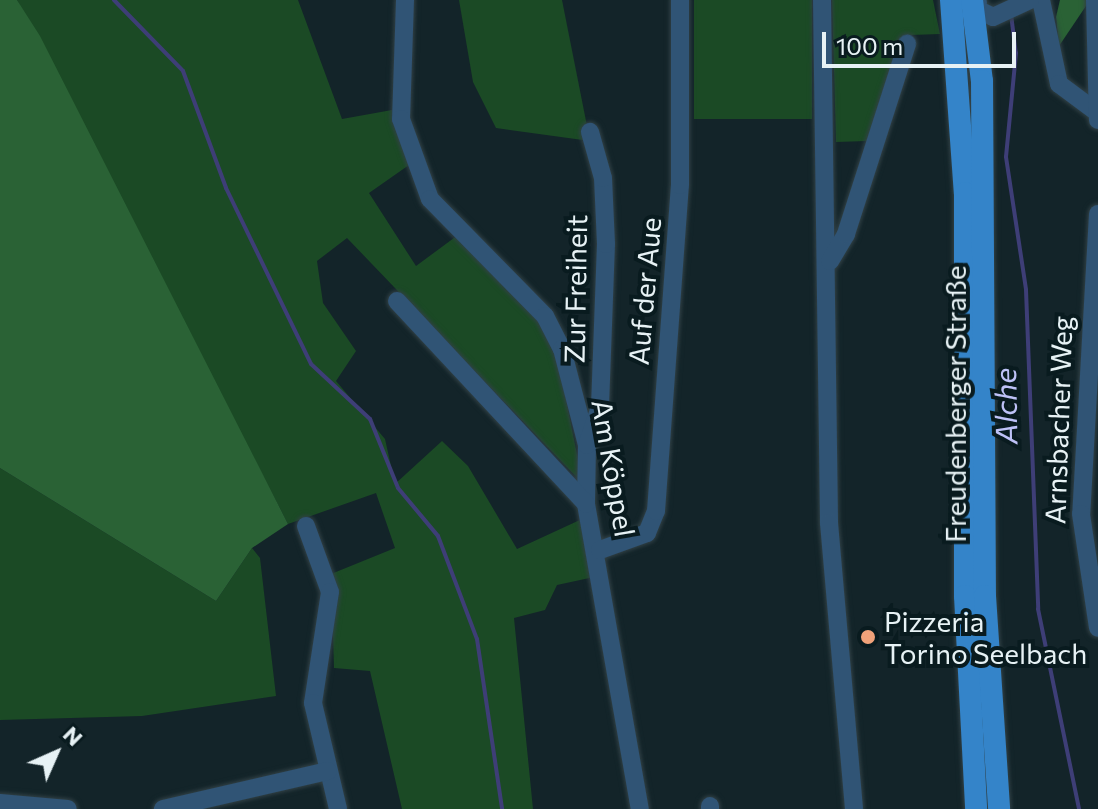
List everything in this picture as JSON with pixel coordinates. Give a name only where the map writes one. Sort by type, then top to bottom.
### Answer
[{"type":"main road","name":"Freudenberger Straße","points":[[966,3],[965,596],[976,809]]},
{"type":"main road","name":"Freudenberger Straße","points":[[966,3],[983,127],[985,596],[999,809]]},
{"type":"street","name":"Am Köppel","points":[[405,0],[401,119],[430,199],[556,331],[587,445],[586,504],[600,550],[640,809]]},
{"type":"street","name":"Auf der Aue","points":[[600,550],[647,533],[656,511],[680,185],[680,0]]},
{"type":"street","points":[[822,0],[830,261],[829,523],[854,809]]},
{"type":"street","points":[[1095,0],[1098,123]]},
{"type":"street","points":[[966,3],[1000,14],[1033,2],[1059,84],[1098,113]]},
{"type":"street","points":[[830,261],[846,234],[907,44]]},
{"type":"street","name":"Zur Freiheit","points":[[587,445],[600,407],[606,244],[603,178],[590,132]]},
{"type":"street","name":"Arnsbacher Weg","points":[[1098,214],[1081,514],[1098,628]]},
{"type":"street","points":[[397,301],[586,504]]},
{"type":"street","points":[[306,526],[330,592],[313,703],[338,809]]},
{"type":"street","points":[[163,809],[328,771]]},
{"type":"street","points":[[0,803],[68,809]]},
{"type":"green space","points":[[0,0],[17,0],[40,36],[288,524],[252,548],[216,601],[0,468]]},
{"type":"green space","points":[[17,0],[298,0],[342,119],[392,110],[409,165],[369,193],[416,266],[458,235],[552,330],[583,484],[347,238],[317,261],[323,303],[356,351],[336,381],[385,439],[395,484],[442,441],[468,466],[517,549],[582,519],[594,577],[557,585],[545,610],[514,618],[533,809],[402,809],[370,671],[334,668],[331,574],[395,548],[376,493],[288,524]]},
{"type":"green space","points":[[459,0],[562,0],[590,141],[496,128],[473,82]]},
{"type":"green space","points":[[694,0],[812,0],[812,119],[694,119]]},
{"type":"green space","points":[[832,0],[933,0],[940,34],[911,35],[897,47],[867,141],[836,142]]},
{"type":"green space","points":[[1060,0],[1090,0],[1059,46],[1056,17]]},
{"type":"green space","points":[[0,468],[216,601],[252,548],[260,558],[276,696],[142,716],[0,720]]},
{"type":"waterway","points":[[114,0],[183,71],[226,188],[311,364],[370,419],[398,488],[438,536],[477,639],[502,809]]},
{"type":"waterway","name":"Alche","points":[[1011,14],[1016,53],[1006,157],[1026,290],[1038,609],[1079,809]]},
{"type":"place","name":"Pizzeria Torino Seelbach","points":[[868,637]]}]
